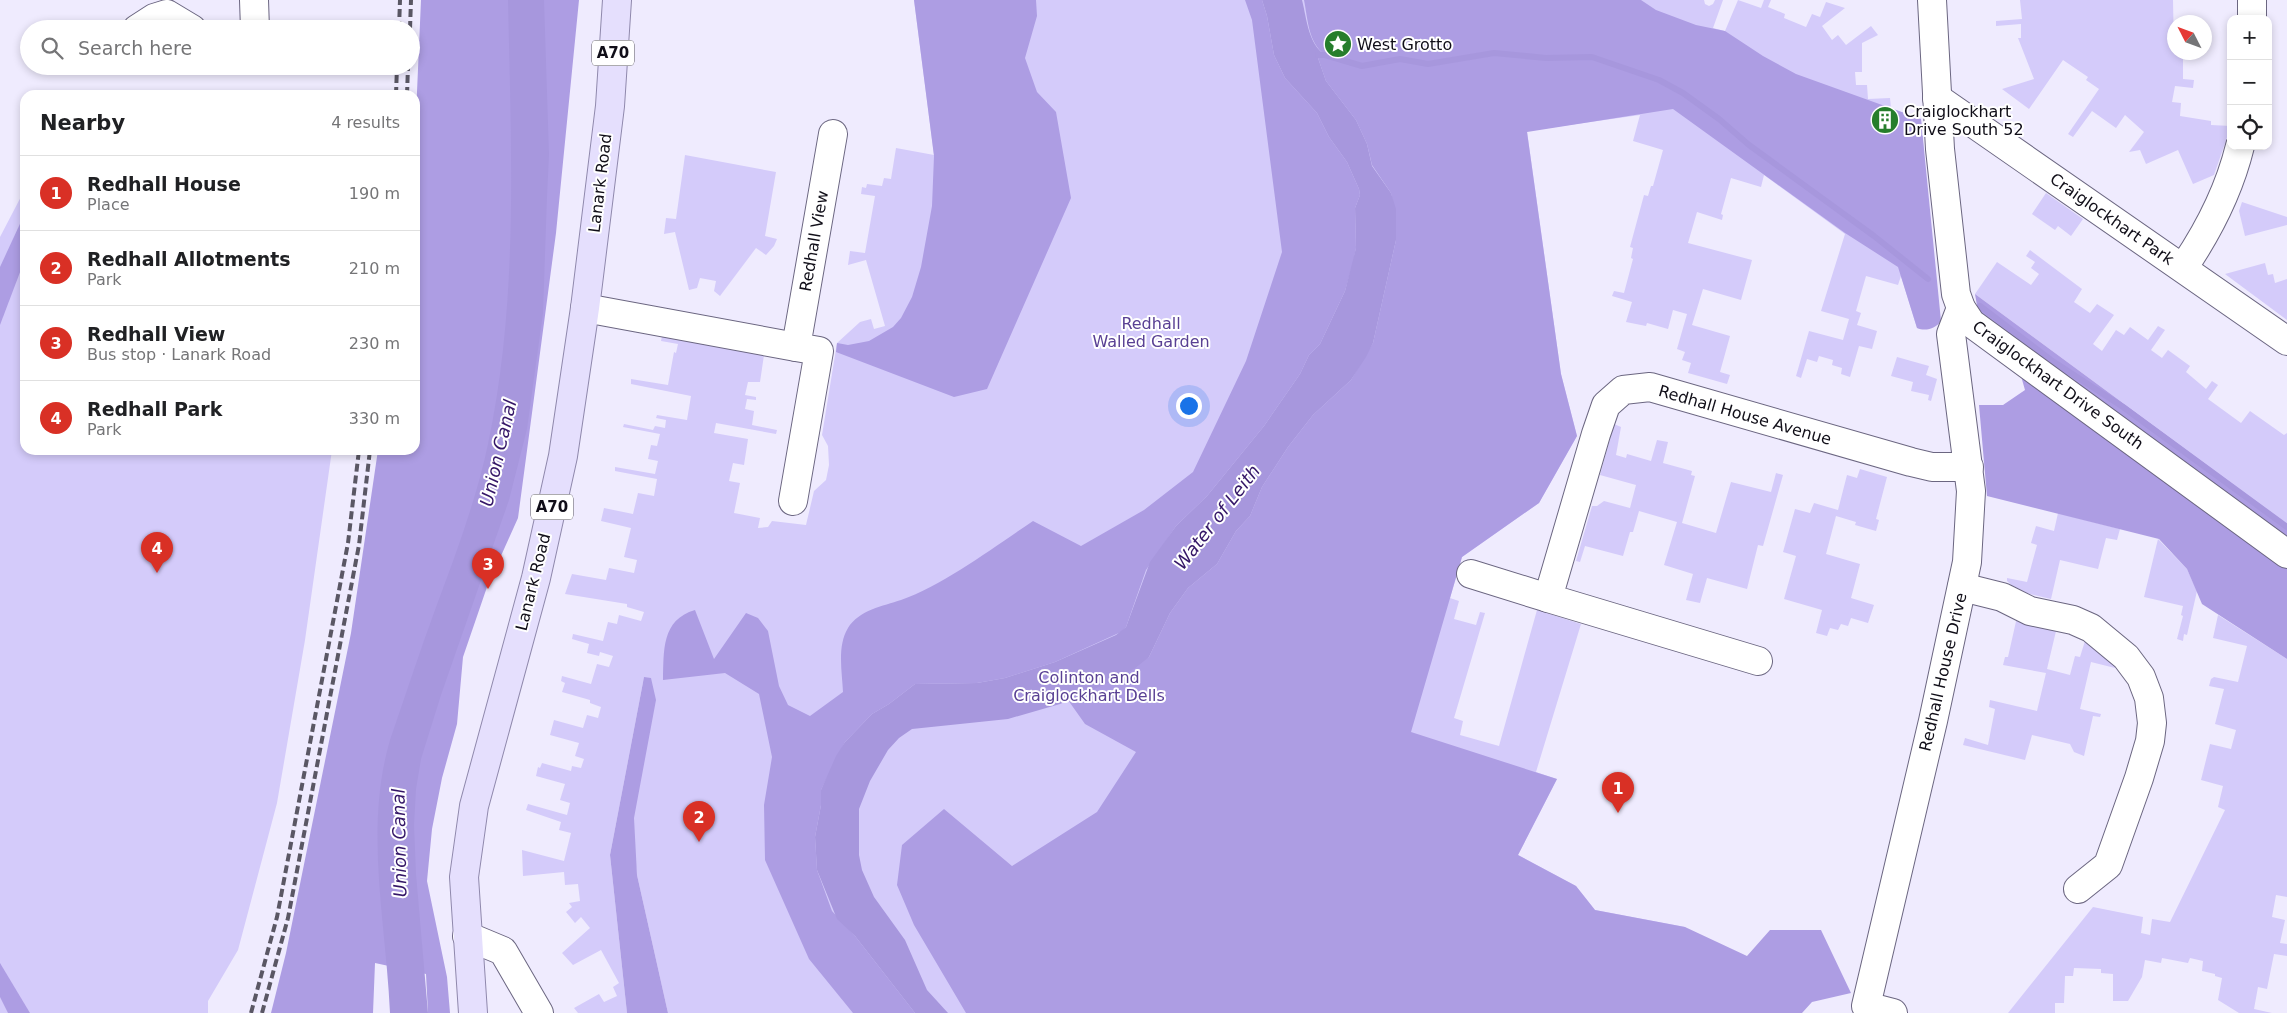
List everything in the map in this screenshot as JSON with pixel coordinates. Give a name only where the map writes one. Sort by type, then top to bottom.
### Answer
[{"type":"main road","name":"Lanark Road","points":[[472,1013],[464,877],[474,806],[536,578],[563,456],[585,308],[610,106],[617,0]]},
{"type":"street","points":[[254,0],[255,20]]},
{"type":"street","name":"Craiglockhart Drive South","points":[[1932,0],[1937,98],[1956,294],[1961,308],[1971,323],[2287,554]]},
{"type":"street","points":[[2252,0],[2252,15]]},
{"type":"street","points":[[151,20],[169,7],[183,20]]},
{"type":"street","name":"Craiglockhart Park","points":[[1937,98],[2287,341]]},
{"type":"street","name":"Redhall View","points":[[796,348],[833,134]]},
{"type":"street","points":[[2183,268],[2204,238],[2218,209],[2231,179],[2239,150]]},
{"type":"street","points":[[585,308],[819,351],[807,470],[792,501]]},
{"type":"street","name":"Redhall House Drive","points":[[1893,1013],[1866,1006],[1962,587],[1970,532],[1971,491],[1969,467],[1950,334],[1961,308]]},
{"type":"street","name":"Redhall House Avenue","points":[[1548,598],[1602,415],[1609,401],[1624,390],[1650,387],[1911,462],[1932,467],[1969,467]]},
{"type":"street","points":[[1471,574],[1548,598],[1725,663],[1758,661]]},
{"type":"street","points":[[1962,587],[2002,598],[2030,612],[2073,620],[2090,628],[2126,657],[2141,677],[2149,698],[2152,723],[2150,741],[2108,865],[2078,889]]},
{"type":"street","points":[[467,936],[502,951],[539,1013]]},
{"type":"green space","name":"Colinton and Craiglockhart Dells","points":[[914,0],[1704,0],[1705,4],[1709,6],[1715,0],[1723,0],[1713,28],[1725,31],[1738,0],[1761,8],[1764,0],[1771,0],[1768,7],[1785,14],[1784,18],[1806,27],[1812,14],[1820,17],[1826,2],[1845,8],[1822,26],[1832,40],[1838,35],[1846,45],[1871,26],[1878,35],[1862,43],[1862,72],[1855,72],[1856,85],[1867,85],[1868,99],[1890,98],[1891,108],[1921,119],[1939,324],[1926,329],[1917,328],[1901,276],[1898,285],[1866,276],[1856,311],[1861,313],[1857,325],[1877,331],[1872,349],[1859,346],[1850,377],[1841,374],[1842,368],[1832,365],[1833,360],[1819,356],[1817,362],[1807,359],[1801,378],[1796,376],[1809,331],[1843,340],[1849,319],[1821,311],[1845,234],[1764,175],[1761,187],[1731,178],[1721,214],[1723,215],[1722,220],[1697,212],[1688,243],[1752,260],[1741,300],[1703,289],[1692,325],[1730,336],[1720,372],[1730,375],[1727,384],[1688,373],[1691,363],[1682,360],[1685,352],[1677,349],[1687,314],[1673,310],[1668,329],[1647,323],[1646,326],[1626,322],[1632,302],[1612,296],[1614,291],[1624,293],[1633,259],[1631,258],[1633,248],[1630,247],[1644,195],[1648,196],[1651,186],[1653,186],[1663,150],[1633,141],[1640,115],[1527,131],[1561,374],[1577,436],[1539,503],[1462,557],[1450,598],[1459,601],[1454,619],[1476,625],[1480,612],[1485,613],[1454,718],[1463,721],[1460,735],[1499,746],[1537,610],[1581,624],[1536,772],[1557,779],[1518,855],[1576,886],[1595,910],[1685,927],[1753,1013],[668,1013],[637,875],[635,850],[635,776],[644,677],[610,855],[627,1013],[578,1013],[574,1008],[599,994],[604,1002],[617,996],[613,987],[619,983],[601,950],[573,965],[562,953],[590,928],[581,917],[575,923],[566,912],[572,907],[569,903],[580,901],[578,884],[565,885],[564,872],[523,876],[522,850],[564,861],[571,833],[559,830],[561,822],[526,810],[528,804],[567,815],[570,803],[560,800],[565,784],[536,776],[538,767],[540,768],[542,763],[571,771],[572,766],[581,768],[584,759],[575,756],[579,743],[550,735],[554,720],[583,728],[587,715],[598,718],[601,707],[590,703],[590,700],[562,692],[565,683],[561,681],[562,676],[591,684],[597,664],[609,667],[613,656],[600,652],[599,656],[587,653],[589,644],[572,639],[573,634],[603,641],[608,622],[617,624],[619,615],[641,621],[644,612],[627,607],[627,604],[565,594],[572,574],[606,580],[609,568],[634,573],[637,560],[624,557],[631,528],[601,521],[604,508],[633,514],[638,493],[654,496],[657,479],[615,471],[615,467],[655,474],[658,461],[648,459],[651,445],[657,446],[660,434],[623,427],[624,424],[653,430],[655,426],[665,428],[666,420],[656,418],[657,415],[687,420],[691,396],[631,384],[631,379],[668,385],[674,352],[676,353],[678,344],[661,341],[662,336],[764,355],[760,382],[748,382],[745,395],[756,397],[756,400],[747,399],[745,409],[754,411],[752,425],[777,430],[776,434],[716,423],[714,433],[748,439],[744,465],[733,463],[729,481],[740,483],[734,513],[760,518],[758,528],[768,527],[772,521],[806,525],[814,491],[826,480],[829,465],[828,446],[822,435],[837,343],[860,322],[871,319],[874,329],[885,326],[866,260],[848,265],[850,251],[865,253],[875,196],[861,194],[862,187],[866,188],[867,184],[882,186],[884,178],[891,179],[896,148],[934,155]]},
{"type":"green space","points":[[2020,0],[2173,0],[2173,15],[2167,15],[2167,60],[2183,60],[2183,79],[2194,80],[2193,88],[2175,86],[2172,102],[2181,103],[2180,116],[2211,121],[2211,125],[2227,126],[2227,138],[2214,175],[2193,184],[2178,150],[2146,164],[2140,150],[2129,152],[2144,132],[2125,115],[2116,128],[2092,111],[2073,137],[2068,134],[2099,89],[2086,80],[2088,77],[2063,60],[2029,109],[2002,89],[2034,79],[2018,38],[2021,38],[2021,24],[1996,26],[1996,21],[2022,19]]},
{"type":"green space","points":[[685,155],[776,172],[765,236],[777,239],[774,246],[766,255],[756,248],[720,296],[714,291],[716,281],[700,278],[697,288],[689,290],[675,232],[664,234],[666,218],[676,219]]},
{"type":"green space","points":[[2046,193],[2083,219],[2071,236],[2058,226],[2055,230],[2032,214]]},
{"type":"green space","points":[[20,199],[20,455],[331,455],[305,640],[277,803],[238,950],[208,1001],[208,1013],[0,1013],[0,237]]},
{"type":"green space","points":[[2242,202],[2287,217],[2287,225],[2245,236],[2239,211]]},
{"type":"green space","points":[[2030,250],[2082,289],[2074,302],[2090,313],[2097,304],[2114,315],[2093,344],[2102,351],[2116,330],[2124,335],[2130,327],[2148,340],[2158,326],[2165,330],[2151,350],[2162,358],[2168,350],[2190,366],[2186,372],[2206,389],[2212,381],[2218,385],[2208,399],[2241,423],[2250,411],[2284,435],[2287,433],[2287,524],[1975,294],[1997,262],[2031,285],[2039,274],[2031,268],[2035,262],[2026,256]]},
{"type":"green space","points":[[2265,263],[2268,275],[2273,274],[2275,283],[2287,279],[2287,320],[2225,274]]},
{"type":"green space","points":[[1897,357],[1929,366],[1926,375],[1937,379],[1931,401],[1928,400],[1929,395],[1911,391],[1913,382],[1891,376]]},
{"type":"green space","points":[[1614,424],[1621,427],[1616,455],[1626,458],[1627,454],[1651,461],[1657,440],[1668,442],[1663,463],[1692,471],[1691,475],[1695,476],[1682,523],[1716,533],[1731,482],[1771,492],[1776,473],[1783,475],[1763,546],[1758,545],[1747,589],[1707,578],[1700,603],[1686,600],[1693,574],[1664,565],[1677,522],[1639,511],[1623,556],[1585,546],[1580,562],[1576,561],[1592,506],[1597,506],[1604,501],[1630,508],[1636,485],[1600,475]]},
{"type":"green space","points":[[1860,469],[1887,477],[1876,519],[1879,520],[1876,531],[1855,525],[1856,522],[1836,516],[1826,554],[1860,564],[1851,598],[1874,605],[1868,623],[1851,618],[1848,626],[1841,624],[1838,630],[1830,628],[1827,636],[1816,633],[1822,610],[1784,599],[1796,556],[1783,552],[1795,509],[1810,513],[1814,503],[1838,510],[1847,475],[1857,478]]},
{"type":"green space","points":[[2058,513],[2120,529],[2117,540],[2106,538],[2098,569],[2060,560],[2051,599],[2018,591],[2007,581],[2007,578],[2027,582],[2037,545],[2031,543],[2036,526],[2054,531]]},
{"type":"green space","points":[[2158,539],[2187,569],[2197,591],[2187,635],[2184,634],[2183,641],[2177,639],[2183,616],[2181,615],[2183,606],[2144,597]]},
{"type":"green space","points":[[2218,615],[2287,659],[2287,897],[2276,895],[2272,917],[2285,920],[2280,943],[2287,944],[2287,956],[2274,954],[2267,989],[2258,987],[2254,1009],[2272,1013],[2239,1013],[2218,1000],[2222,978],[2202,971],[2203,961],[2190,958],[2188,963],[2162,958],[2161,963],[2145,960],[2142,977],[2128,1001],[2113,1001],[2113,974],[2101,973],[2101,969],[2074,968],[2073,976],[2065,976],[2064,1003],[2055,1003],[2055,1013],[2008,1013],[2093,907],[2143,917],[2141,933],[2150,935],[2152,919],[2170,922],[2225,810],[2218,807],[2223,786],[2201,780],[2210,744],[2231,749],[2236,730],[2215,724],[2224,689],[2209,686],[2211,679],[2214,677],[2238,682],[2247,646],[2213,638]]},
{"type":"green space","points":[[2017,617],[2025,624],[2056,631],[2047,669],[2070,675],[2075,656],[2080,657],[2085,641],[2116,665],[2115,668],[2091,662],[2080,709],[2101,714],[2100,717],[2093,716],[2084,756],[2074,752],[2070,744],[2032,735],[2025,760],[1963,745],[1965,738],[1988,745],[1995,709],[1989,707],[1990,700],[2037,711],[2046,673],[2003,665],[2005,657],[2008,657]]},
{"type":"shaded area","points":[[421,0],[579,0],[556,233],[518,518],[487,587],[463,657],[457,724],[442,778],[432,829],[427,881],[447,977],[450,1013],[428,1013],[426,974],[375,963],[373,1013],[271,1013],[286,953],[351,633],[377,455],[420,455],[420,90],[417,90],[418,75],[420,75]]},
{"type":"shaded area","points":[[914,0],[1036,0],[1037,16],[1025,58],[1037,92],[1056,112],[1071,198],[987,389],[954,397],[836,352],[837,343],[848,345],[869,341],[893,327],[901,318],[912,297],[921,267],[932,206],[934,156]]},
{"type":"shaded area","points":[[1245,0],[1262,0],[1274,55],[1285,78],[1317,113],[1329,137],[1347,162],[1359,189],[1360,195],[1355,208],[1356,248],[1345,291],[1320,344],[1309,355],[1300,374],[1264,426],[1207,496],[1176,526],[1146,570],[1126,627],[1121,632],[1055,662],[1005,678],[977,683],[915,684],[889,704],[872,714],[845,742],[821,790],[821,805],[815,837],[817,870],[832,911],[855,936],[915,1013],[853,1013],[809,959],[765,860],[764,805],[772,757],[759,694],[725,673],[663,680],[665,648],[670,629],[676,621],[695,610],[714,659],[746,613],[758,618],[768,631],[779,686],[788,705],[810,716],[843,692],[842,643],[848,628],[858,617],[935,585],[1033,521],[1081,546],[1144,510],[1193,472],[1246,361],[1282,252],[1252,20]]},
{"type":"shaded area","points":[[1304,0],[1641,0],[1656,10],[1696,25],[1725,31],[1763,56],[1796,74],[1921,119],[1941,321],[1934,327],[1924,330],[1917,328],[1898,267],[1845,233],[1673,109],[1527,132],[1561,374],[1577,436],[1539,503],[1462,557],[1411,732],[1557,779],[1518,855],[1576,886],[1595,910],[1685,927],[1747,956],[1770,930],[1821,930],[1851,993],[1812,1002],[1802,1013],[966,1013],[914,925],[897,885],[902,845],[944,809],[1012,866],[1097,812],[1136,752],[1085,724],[1068,700],[1149,657],[1170,613],[1188,588],[1217,564],[1236,531],[1250,516],[1262,487],[1288,447],[1313,415],[1351,380],[1373,343],[1396,240],[1396,218],[1391,193],[1372,165],[1367,144],[1356,120],[1326,81],[1318,58],[1325,55],[1319,50],[1312,37]]},
{"type":"shaded area","points":[[20,224],[20,272],[0,325],[0,267]]},
{"type":"shaded area","points":[[1975,294],[2287,524],[2287,659],[2202,604],[2187,569],[2159,539],[1987,496],[1979,405],[2003,405],[2025,390],[2013,348],[1979,317]]},
{"type":"shaded area","points":[[644,677],[651,678],[656,700],[634,818],[637,875],[668,1013],[627,1013],[610,855]]},
{"type":"shaded area","points":[[0,963],[30,1013],[8,1013],[0,997]]},
{"type":"water","name":"Union Canal","points":[[508,0],[544,0],[549,155],[543,313],[527,429],[509,500],[441,695],[421,759],[416,789],[414,825],[416,874],[428,1013],[390,1013],[379,876],[378,807],[382,774],[390,740],[471,507],[488,444],[498,389],[505,334],[511,223]]},
{"type":"water","name":"Water of Leith","points":[[1262,0],[1302,0],[1312,38],[1319,50],[1325,55],[1318,58],[1326,81],[1356,120],[1367,144],[1372,166],[1391,193],[1396,209],[1396,240],[1373,343],[1351,380],[1313,415],[1288,447],[1262,487],[1250,516],[1236,531],[1217,564],[1188,588],[1170,613],[1149,657],[1134,669],[1108,683],[1060,704],[1008,719],[912,729],[899,738],[888,750],[870,781],[859,809],[859,855],[862,870],[874,897],[905,940],[927,990],[948,1013],[915,1013],[855,936],[837,919],[817,870],[815,837],[821,805],[821,790],[836,756],[845,742],[872,714],[889,704],[915,684],[977,683],[1005,678],[1055,662],[1116,635],[1126,627],[1150,562],[1176,526],[1207,496],[1264,426],[1300,374],[1309,355],[1320,344],[1345,291],[1356,248],[1355,208],[1360,195],[1359,189],[1347,162],[1329,137],[1317,113],[1285,78],[1274,55]]},
{"type":"waterway","points":[[1318,55],[1325,55],[1362,66],[1400,59],[1428,64],[1494,53],[1546,58],[1592,57],[1659,80],[1683,93],[1719,119],[1749,145],[1874,236],[1928,279]]},
{"type":"waterway","points":[[1980,306],[2051,360],[2123,407],[2287,527]]},
{"type":"railway","points":[[399,20],[400,0]]},
{"type":"railway","points":[[410,20],[411,0]]},
{"type":"railway","points":[[396,90],[397,75]]},
{"type":"railway","points":[[407,90],[408,75]]},
{"type":"railway","points":[[251,1013],[277,917],[348,543],[358,455]]},
{"type":"railway","points":[[262,1013],[288,918],[359,545],[369,455]]},
{"type":"place","name":"West Grotto","points":[[1338,44]]},
{"type":"place","name":"Craiglockhart Drive South 52","points":[[1885,120]]},
{"type":"place","name":"Redhall Park","points":[[157,573]]},
{"type":"place","name":"Redhall View","points":[[488,589]]},
{"type":"place","name":"Redhall House","points":[[1618,813]]},
{"type":"place","name":"Redhall Allotments","points":[[699,842]]},
{"type":"park label","name":"Redhall Walled Garden","points":[[1151,332]]}]
